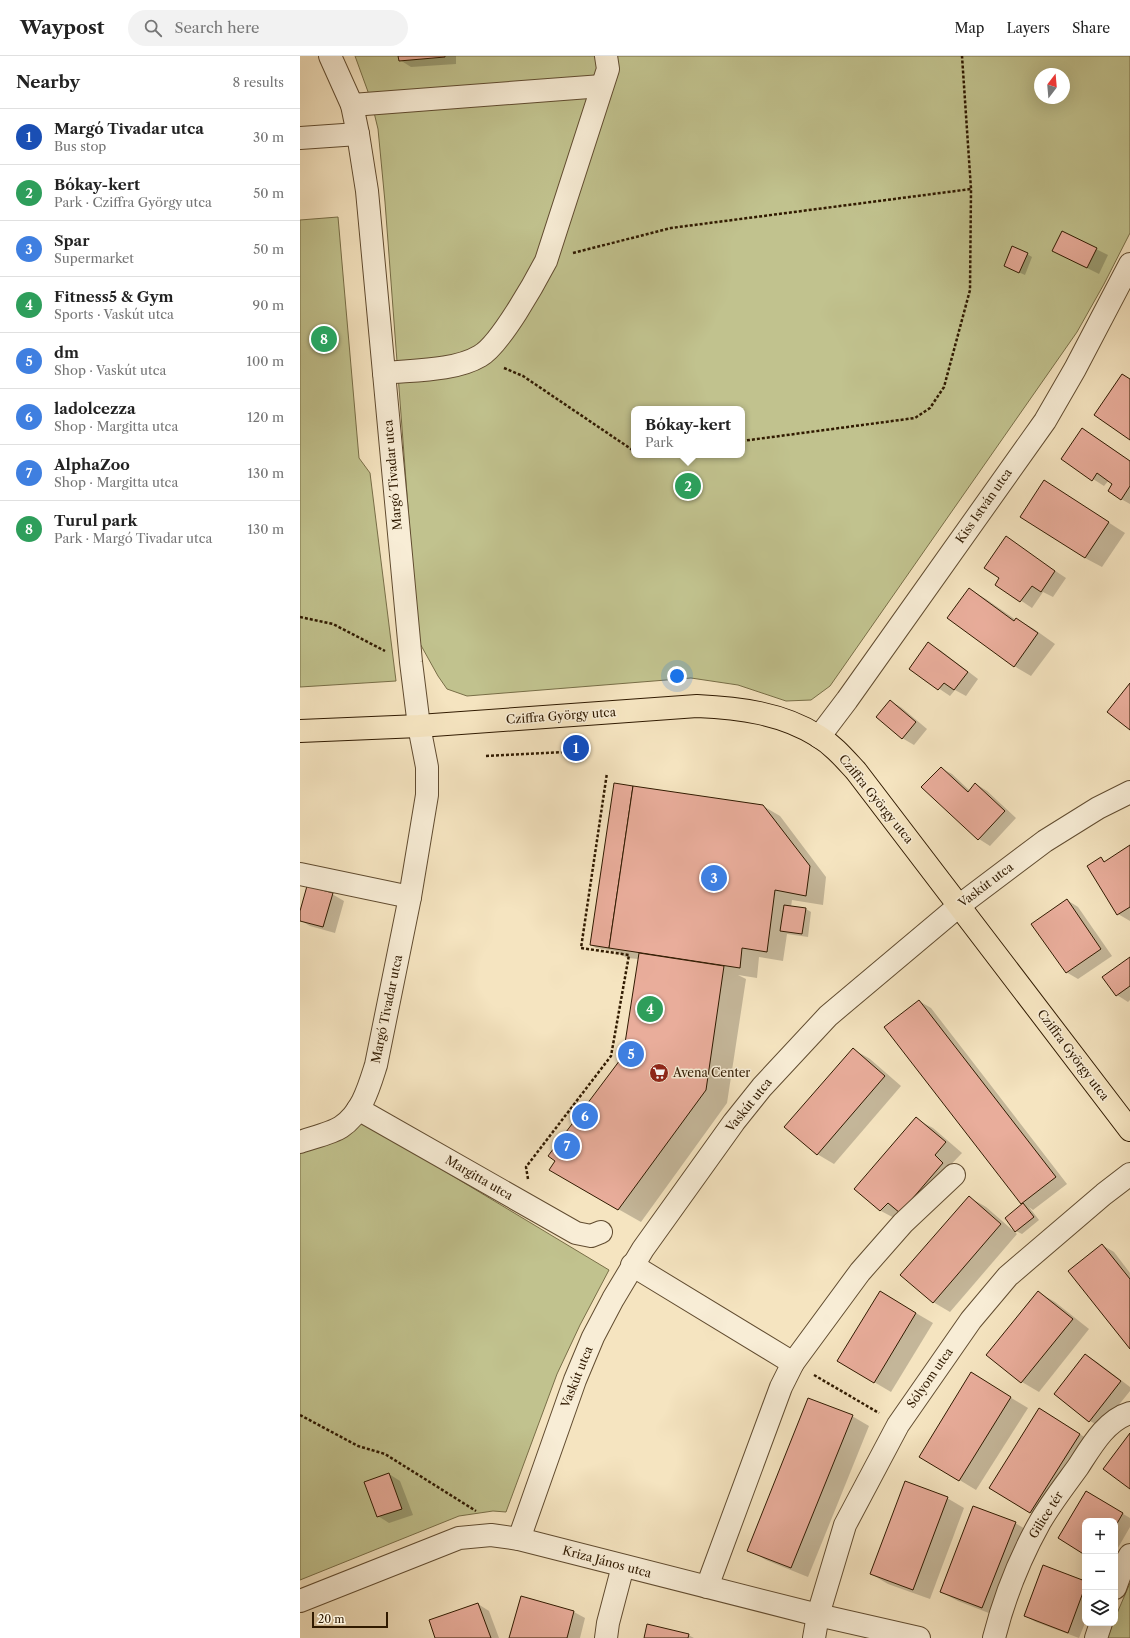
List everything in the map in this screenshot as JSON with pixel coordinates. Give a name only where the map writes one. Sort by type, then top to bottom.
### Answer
[{"type":"main road","name":"Cziffra György utca","points":[[300,731],[419,726],[697,706],[721,707],[764,714],[794,724],[819,736],[838,752],[856,771],[960,905],[1130,1130]]},
{"type":"street","name":"Margó Tivadar utca","points":[[300,1142],[341,1127],[358,1109],[368,1091],[376,1065],[410,897],[427,795],[427,767],[419,726],[411,662],[367,190],[352,105],[330,56]]},
{"type":"street","points":[[384,373],[463,364],[480,356],[492,347],[535,282],[546,260],[608,69],[606,56]]},
{"type":"street","points":[[352,105],[602,86]]},
{"type":"street","points":[[300,138],[358,134]]},
{"type":"street","name":"Kiss István utca","points":[[819,736],[847,700],[1045,421],[1075,369],[1130,264]]},
{"type":"street","name":"Vaskút utca","points":[[519,1539],[574,1380],[593,1337],[632,1265],[734,1122],[762,1088],[828,1016],[960,905],[1045,840],[1098,808],[1130,792]]},
{"type":"street","points":[[300,874],[410,897]]},
{"type":"street","name":"Margitta utca","points":[[358,1109],[576,1233],[591,1236],[601,1232]]},
{"type":"street","name":"Sólyom utca","points":[[814,1638],[818,1615],[845,1525],[898,1424],[971,1320],[1008,1276],[1104,1194],[1130,1174]]},
{"type":"street","points":[[706,1587],[781,1386],[793,1363],[860,1272],[903,1223],[954,1176]]},
{"type":"street","points":[[632,1265],[793,1363]]},
{"type":"street","name":"Gilice tér","points":[[994,1638],[1008,1594],[1019,1566],[1040,1521],[1098,1438],[1115,1420],[1130,1413]]},
{"type":"street","name":"Kriza János utca","points":[[300,1601],[459,1538],[491,1535],[519,1539],[818,1615],[919,1638]]},
{"type":"street","points":[[1118,1580],[1130,1555]]},
{"type":"street","points":[[606,1638],[608,1623],[623,1566]]},
{"type":"street","points":[[1096,1638],[1100,1626]]},
{"type":"path","points":[[745,441],[915,418],[930,408],[944,387],[970,290],[971,189],[962,56]]},
{"type":"path","points":[[546,260],[670,228],[971,189]]},
{"type":"path","points":[[480,356],[522,376],[631,449]]},
{"type":"path","points":[[300,617],[333,624],[411,662]]},
{"type":"path","points":[[486,756],[583,751]]},
{"type":"path","points":[[533,1208],[526,1167],[611,1056],[629,955],[581,948],[607,773]]},
{"type":"path","points":[[793,1363],[898,1424]]},
{"type":"path","points":[[300,1415],[358,1446],[385,1454],[470,1506],[485,1519],[491,1535]]},
{"type":"green space","points":[[355,56],[1130,56],[1130,233],[1077,332],[830,686],[811,700],[786,701],[738,685],[691,678],[467,696],[447,689],[418,640],[385,202],[378,129],[371,100]]},
{"type":"green space","points":[[338,217],[359,458],[370,473],[396,681],[300,687],[300,220]]},
{"type":"green space","points":[[353,1116],[609,1270],[580,1325],[557,1374],[506,1512],[493,1511],[459,1516],[300,1580],[300,1142]]},
{"type":"green space","points":[[1130,1583],[1130,1638],[1107,1638],[1112,1626],[1118,1626],[1118,1611]]},
{"type":"building","points":[[398,56],[445,56],[445,57],[399,61]]},
{"type":"building","points":[[1062,231],[1097,248],[1087,268],[1052,251]]},
{"type":"building","points":[[1012,246],[1028,253],[1019,273],[1004,266]]},
{"type":"building","points":[[1122,374],[1130,379],[1130,440],[1094,415]]},
{"type":"building","points":[[1082,428],[1130,461],[1130,486],[1121,500],[1108,491],[1112,484],[1097,473],[1092,481],[1061,459]]},
{"type":"building","points":[[1044,480],[1109,522],[1085,558],[1020,517]]},
{"type":"building","points":[[1006,536],[1055,571],[1041,592],[1032,586],[1020,602],[995,585],[999,578],[984,568]]},
{"type":"building","points":[[969,588],[1014,621],[1016,618],[1038,633],[1014,667],[947,618]]},
{"type":"building","points":[[928,642],[968,672],[954,690],[944,683],[938,690],[909,669]]},
{"type":"building","points":[[1130,683],[1130,730],[1107,712]]},
{"type":"building","points":[[890,700],[916,722],[902,739],[876,717]]},
{"type":"building","points":[[941,767],[968,792],[975,783],[1005,811],[978,840],[921,787]]},
{"type":"building","points":[[614,783],[633,786],[609,948],[590,945]]},
{"type":"building","points":[[633,786],[763,805],[810,866],[806,896],[775,890],[767,952],[742,948],[740,968],[609,948]]},
{"type":"building","points":[[1130,845],[1130,907],[1117,915],[1087,866],[1101,857],[1104,862]]},
{"type":"building","points":[[307,886],[333,893],[323,927],[300,921],[300,911]]},
{"type":"building","points":[[1067,899],[1101,949],[1066,973],[1031,924]]},
{"type":"building","points":[[784,905],[806,908],[802,934],[780,931]]},
{"type":"building","name":"Avena Center","points":[[639,953],[724,966],[706,1090],[618,1210],[549,1170],[555,1161],[548,1156],[623,1056]]},
{"type":"building","points":[[1130,957],[1130,986],[1116,996],[1102,977]]},
{"type":"building","points":[[919,1000],[1056,1177],[1021,1204],[884,1027]]},
{"type":"building","points":[[853,1048],[885,1076],[817,1155],[784,1127]]},
{"type":"building","points":[[916,1117],[946,1142],[935,1155],[943,1163],[900,1213],[888,1203],[880,1211],[854,1189]]},
{"type":"building","points":[[969,1196],[1001,1224],[933,1303],[900,1275]]},
{"type":"building","points":[[1023,1203],[1034,1217],[1015,1232],[1005,1218]]},
{"type":"building","points":[[1102,1244],[1130,1279],[1130,1349],[1068,1271]]},
{"type":"building","points":[[880,1291],[916,1313],[874,1383],[837,1361]]},
{"type":"building","points":[[1038,1291],[1073,1319],[1021,1383],[986,1355]]},
{"type":"building","points":[[1085,1354],[1121,1381],[1089,1422],[1054,1394]]},
{"type":"building","points":[[971,1372],[1011,1397],[959,1481],[919,1457]]},
{"type":"building","points":[[808,1398],[853,1415],[791,1568],[747,1551]]},
{"type":"building","points":[[1039,1408],[1080,1434],[1030,1513],[989,1488]]},
{"type":"building","points":[[1130,1433],[1130,1489],[1103,1469]]},
{"type":"building","points":[[389,1473],[402,1509],[377,1517],[364,1482]]},
{"type":"building","points":[[905,1481],[948,1497],[913,1590],[870,1574]]},
{"type":"building","points":[[1086,1491],[1123,1513],[1118,1522],[1118,1518],[1082,1518],[1082,1553],[1058,1538]]},
{"type":"building","points":[[973,1506],[1016,1522],[982,1608],[940,1592]]},
{"type":"building","points":[[1043,1565],[1082,1580],[1082,1595],[1068,1633],[1024,1616]]},
{"type":"building","points":[[521,1596],[574,1611],[567,1638],[509,1638]]},
{"type":"building","points":[[478,1603],[491,1638],[435,1638],[429,1620]]},
{"type":"building","points":[[647,1624],[689,1634],[688,1638],[644,1638]]},
{"type":"place","name":"Turul park","points":[[324,339]]},
{"type":"place","name":"Bókay-kert","points":[[688,486]]},
{"type":"place","name":"Margó Tivadar utca","points":[[576,748]]},
{"type":"place","name":"Spar","points":[[714,878]]},
{"type":"place","name":"Fitness5 & Gym","points":[[650,1009]]},
{"type":"place","name":"dm","points":[[631,1054]]},
{"type":"place","name":"Avena Center","points":[[659,1073]]},
{"type":"place","name":"ladolcezza","points":[[585,1116]]},
{"type":"place","name":"AlphaZoo","points":[[567,1146]]}]
